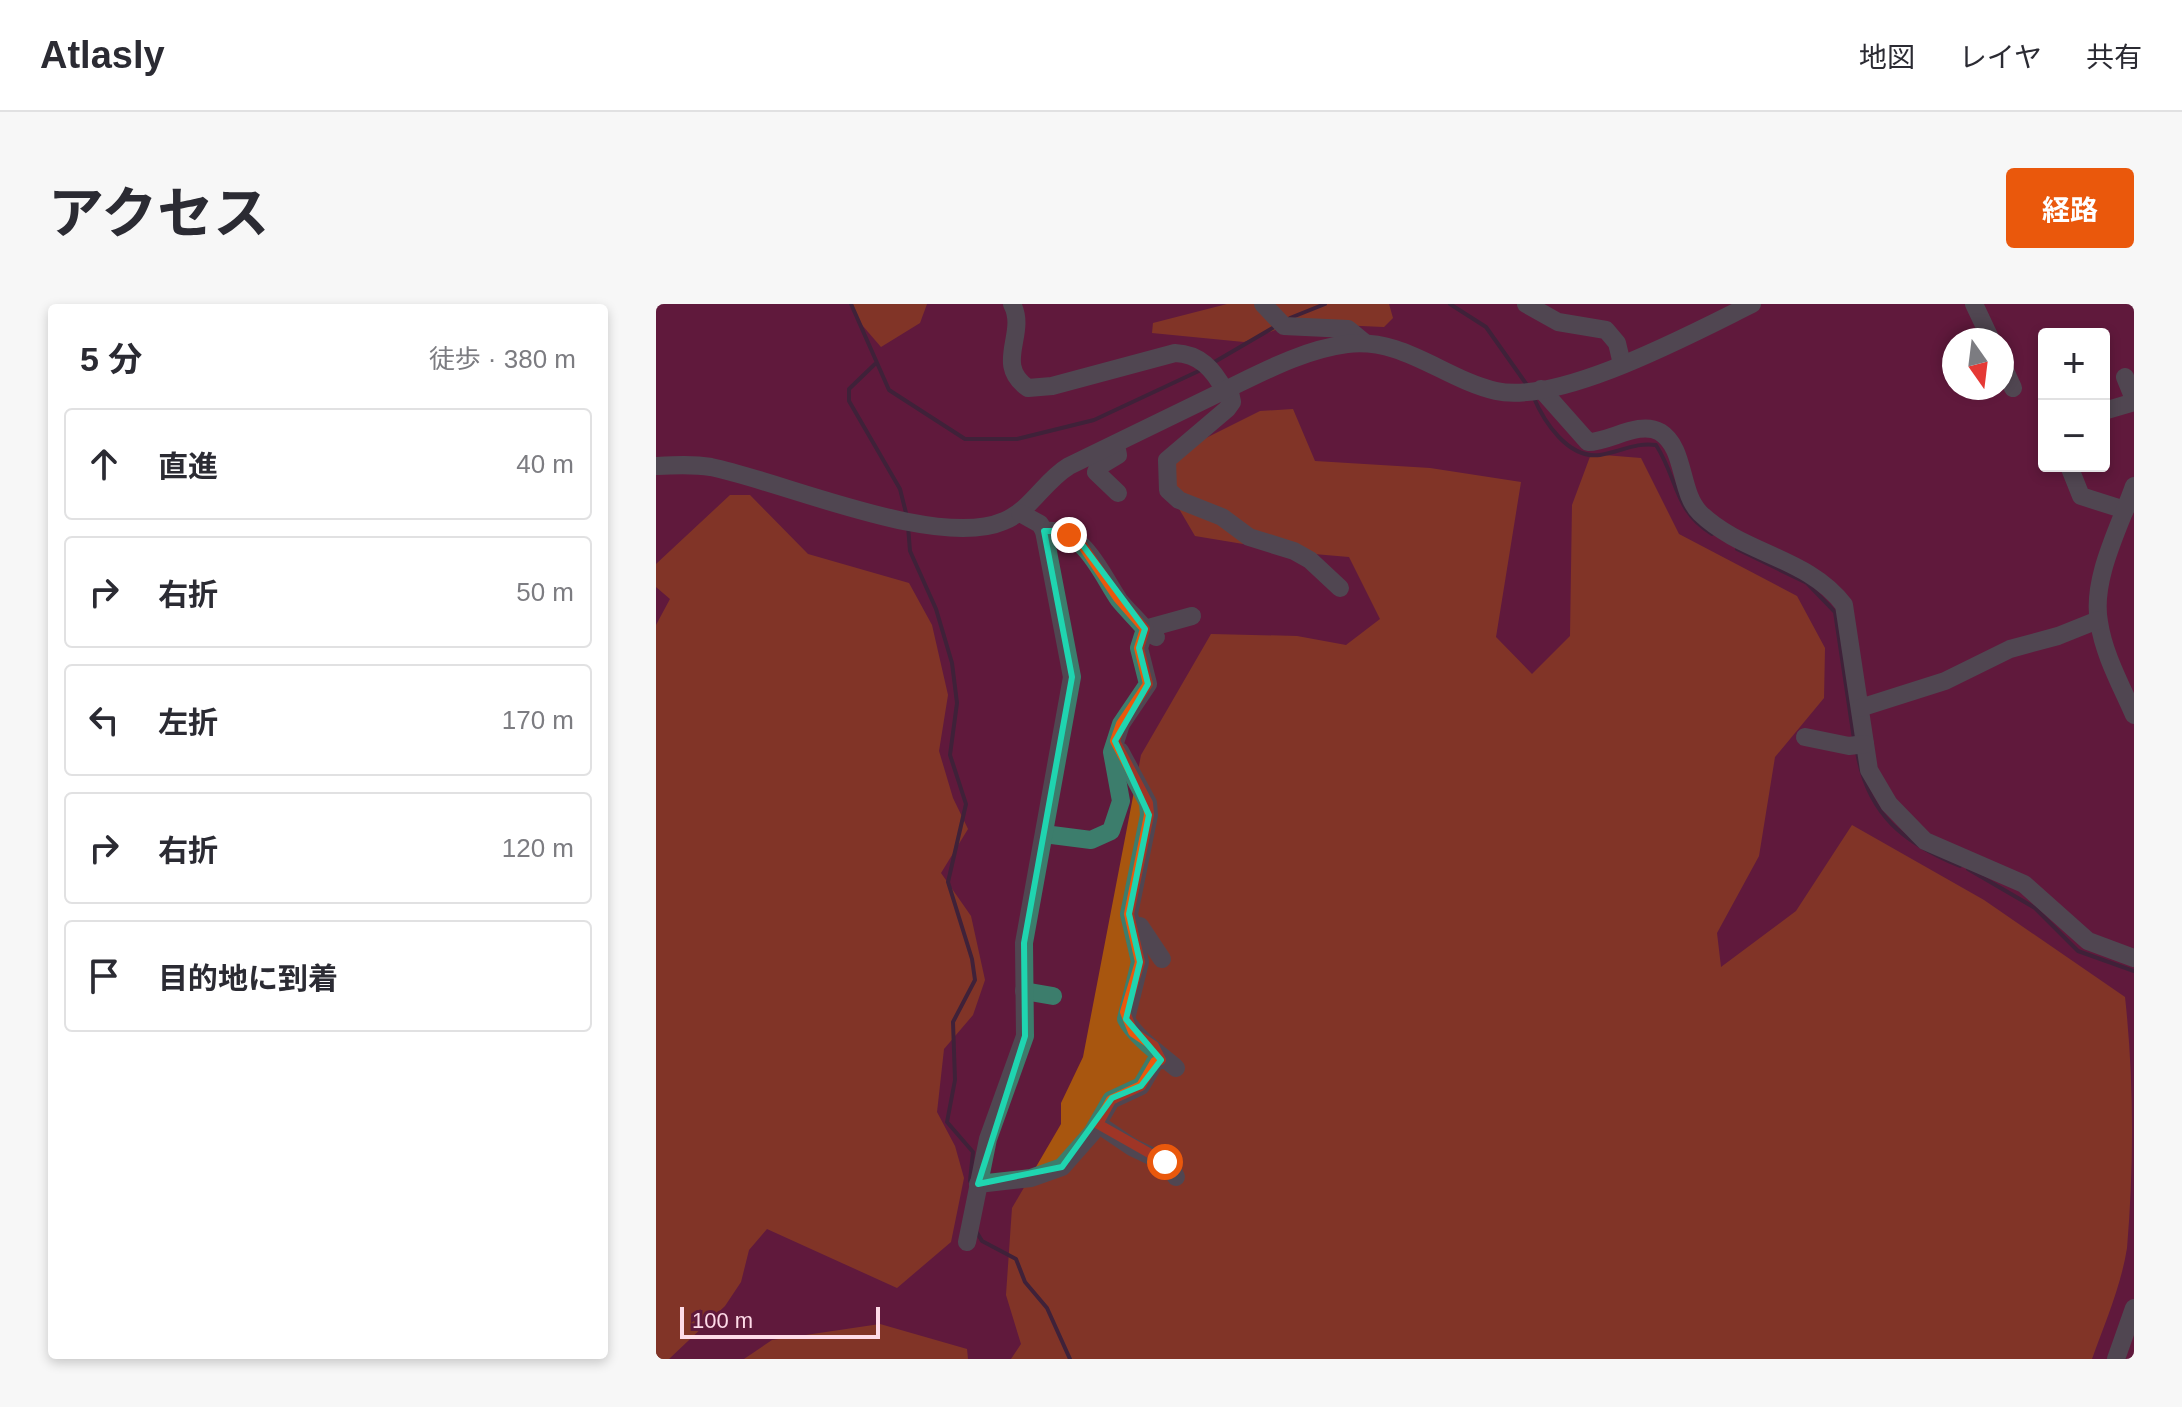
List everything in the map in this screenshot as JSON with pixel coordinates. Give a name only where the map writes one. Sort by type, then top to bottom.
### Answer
[{"type":"street","points":[[1012,304],[1018,326],[1009,360],[1015,375],[1028,388],[1052,386],[1175,353],[1191,353],[1201,359],[1227,390],[1232,402],[1167,460],[1168,490],[1179,500],[1222,517],[1249,537],[1310,560],[1340,588]]},
{"type":"street","points":[[1263,304],[1273,319],[1284,326],[1294,329],[1348,329],[1365,343]]},
{"type":"street","points":[[1526,304],[1558,322],[1606,330],[1617,343],[1622,364]]},
{"type":"street","points":[[656,466],[712,467],[901,518],[954,530],[977,529],[1020,513],[1055,474],[1297,356],[1365,343],[1402,350],[1459,380],[1497,391],[1531,391],[1622,364],[1752,304]]},
{"type":"street","points":[[1974,304],[1985,328]]},
{"type":"street","points":[[2110,409],[2134,401],[2125,377]]},
{"type":"street","points":[[1531,391],[1588,442],[1602,442],[1649,428],[1660,433],[1672,444],[1688,495],[1706,519],[1831,587],[1844,605],[1865,744],[1874,782],[1907,825],[1925,841],[2024,884],[2088,941],[2134,958]]},
{"type":"street","points":[[1116,444],[1118,455],[1098,467],[1096,472],[1118,493]]},
{"type":"street","points":[[2071,472],[2081,496],[2125,510]]},
{"type":"street","points":[[2134,486],[2103,577],[2098,620],[2106,650],[2134,715]]},
{"type":"street","points":[[967,1242],[988,1139],[1025,1036],[1024,943],[1072,677],[1044,531],[1040,524],[1020,513]]},
{"type":"street","points":[[1044,531],[1062,531],[1081,543],[1118,598],[1150,633]]},
{"type":"street","points":[[1044,834],[1091,840],[1111,831],[1121,801],[1112,756],[1115,741],[1121,724],[1148,684],[1139,648],[1150,633],[1192,616]]},
{"type":"street","points":[[1860,708],[1945,681],[2010,649],[2058,636],[2098,620]]},
{"type":"street","points":[[1805,737],[1849,746],[1865,744]]},
{"type":"street","points":[[978,1184],[1031,1178],[1062,1167],[1098,1124],[1111,1100],[1141,1086],[1155,1062],[1168,1064],[1157,1050],[1137,1036],[1126,1019],[1126,1007],[1140,962],[1129,914],[1148,808],[1115,741]]},
{"type":"street","points":[[1133,896],[1144,935],[1162,959]]},
{"type":"street","points":[[1024,991],[1053,996]]},
{"type":"street","points":[[1098,1124],[1170,1165],[1176,1177]]},
{"type":"street","points":[[2116,1359],[2134,1308]]},
{"type":"highlighted area","points":[[1044,531],[1062,531],[1081,543],[1145,629],[1139,648],[1148,684],[1115,741],[1149,815],[1129,914],[1140,962],[1126,1019],[1161,1060],[1141,1086],[1112,1098],[1062,1167],[978,1184],[1025,1036],[1024,943],[1072,677]]},
{"type":"shaded area","points":[[853,304],[927,304],[920,323],[881,347],[856,318]]},
{"type":"shaded area","points":[[1227,304],[1389,304],[1393,318],[1384,327],[1294,323],[1244,342],[1152,333],[1153,323]]},
{"type":"shaded area","points":[[1293,409],[1315,461],[1430,468],[1521,482],[1496,637],[1532,674],[1570,636],[1572,505],[1591,454],[1641,458],[1679,534],[1797,596],[1825,648],[1824,698],[1775,757],[1759,856],[1717,933],[1721,967],[1796,911],[1852,825],[1984,900],[2125,997],[2132,1122],[2127,1248],[2117,1290],[2092,1359],[1011,1359],[1021,1344],[1006,1295],[1012,1208],[1061,1124],[1061,1103],[1083,1057],[1141,755],[1211,634],[1297,636],[1346,645],[1380,619],[1349,557],[1291,552],[1195,536],[1168,490],[1172,455],[1260,411]]},
{"type":"shaded area","points":[[730,495],[750,495],[808,554],[909,583],[932,625],[948,695],[939,751],[953,798],[968,829],[941,873],[971,916],[985,980],[973,1015],[944,1049],[937,1112],[955,1146],[964,1178],[951,1242],[897,1288],[767,1229],[749,1250],[741,1282],[725,1306],[669,1359],[656,1359],[656,625],[670,599],[656,587],[656,564]]},
{"type":"shaded area","points":[[880,1324],[967,1349],[968,1359],[744,1359],[772,1340]]},
{"type":"waterway","points":[[851,304],[889,390],[965,439],[1017,439],[1094,420],[1203,369]]},
{"type":"waterway","points":[[1290,318],[1325,304]]},
{"type":"waterway","points":[[1450,304],[1486,327],[1527,385]]},
{"type":"waterway","points":[[1211,364],[1276,326]]},
{"type":"waterway","points":[[875,364],[849,389],[849,401],[900,489],[907,517]]},
{"type":"waterway","points":[[1533,396],[1559,437],[1588,455],[1656,445],[1683,505],[1712,534]]},
{"type":"waterway","points":[[908,526],[910,551],[936,609],[952,663],[957,703],[950,755],[966,804],[948,882],[972,959],[975,980],[953,1022],[955,1080],[947,1122],[973,1152],[970,1181]]},
{"type":"waterway","points":[[1737,549],[1807,583],[1835,612],[1854,739]]},
{"type":"waterway","points":[[1857,752],[1870,793],[1892,824],[1922,847],[1960,866]]},
{"type":"waterway","points":[[1968,869],[2035,908],[2078,951],[2134,971]]},
{"type":"waterway","points":[[976,1231],[982,1241],[1016,1259],[1025,1282],[1047,1308],[1070,1359]]},
{"type":"route","points":[[1069,535],[1081,543],[1118,598],[1145,629],[1139,648],[1148,684],[1125,716],[1115,741],[1148,803],[1149,815],[1129,914],[1140,962],[1125,1012],[1133,1032],[1154,1046],[1161,1060],[1155,1062],[1141,1086],[1111,1100],[1098,1124],[1132,1147],[1165,1162]]}]
